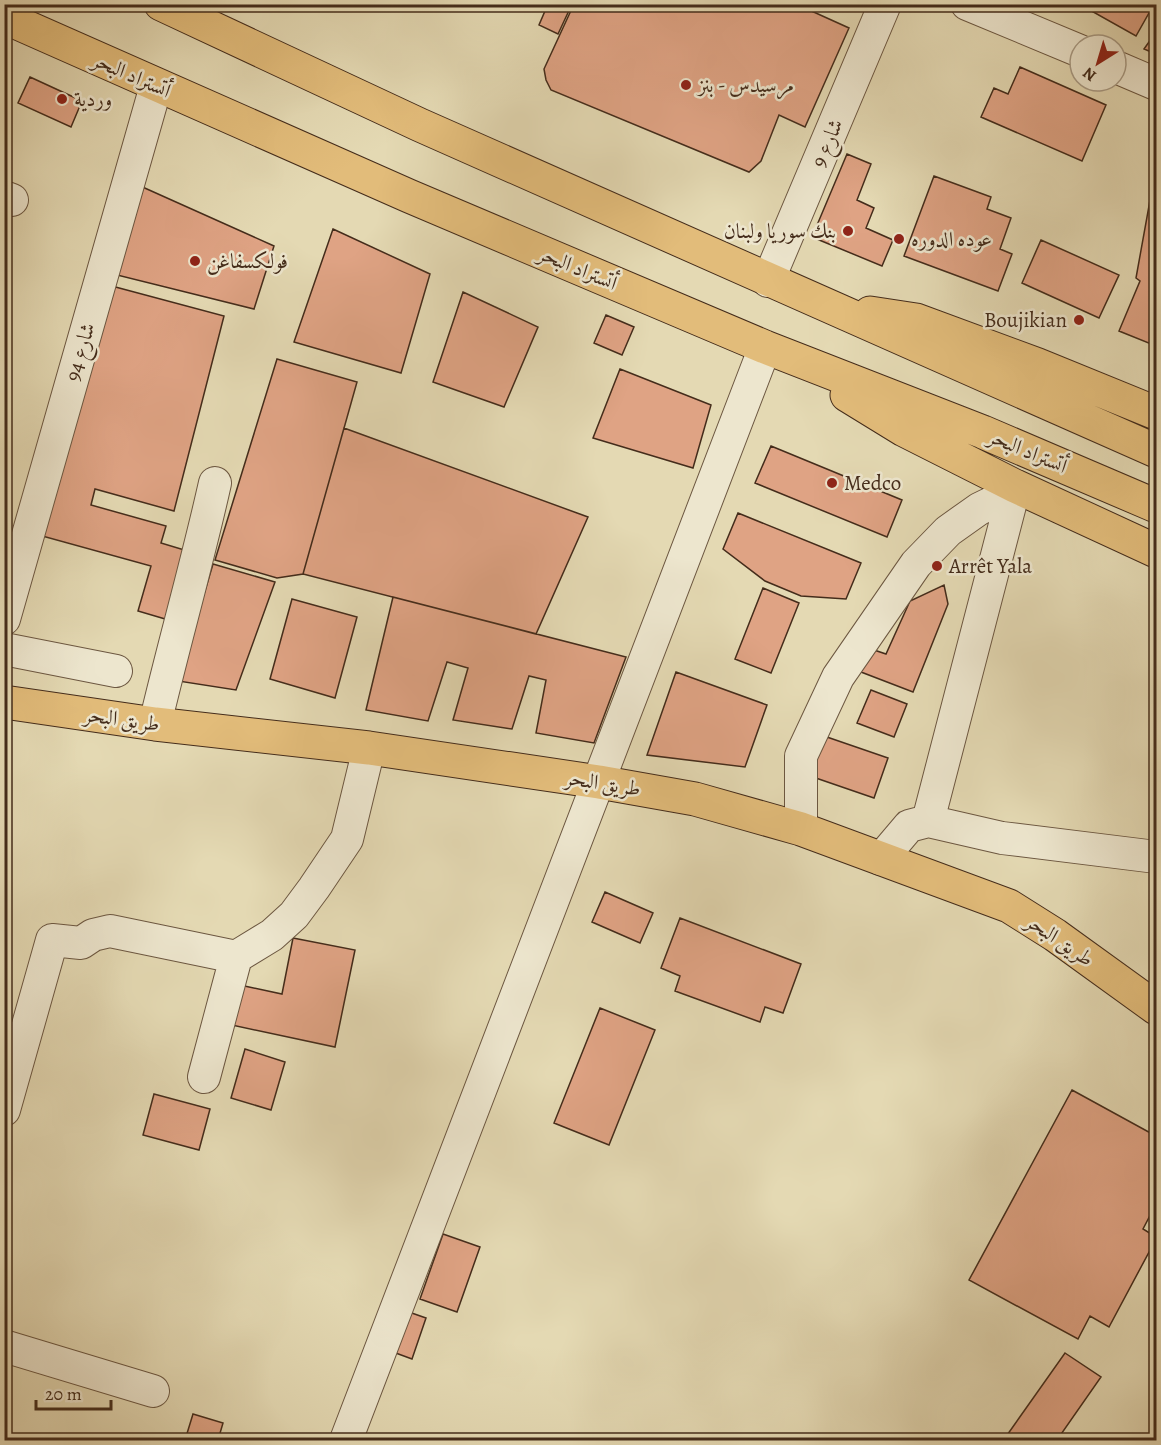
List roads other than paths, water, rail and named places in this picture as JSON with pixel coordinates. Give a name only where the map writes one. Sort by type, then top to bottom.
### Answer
[{"type":"highway","points":[[161,4],[420,125],[1156,451]]},
{"type":"highway","name":"أتستراد البحر","points":[[4,17],[409,196],[772,350],[984,432],[1156,506]]},
{"type":"highway","points":[[824,305],[916,320],[1038,365],[1156,413]]},
{"type":"highway","points":[[772,350],[904,430],[1015,489],[1156,551]]},
{"type":"highway","name":"طريق البحر","points":[[4,702],[155,723],[369,748],[599,782],[695,799],[801,829],[1009,906],[1055,935],[1156,1008]]},
{"type":"street","name":"شارع 9","points":[[768,281],[885,4]]},
{"type":"street","points":[[967,4],[1068,46]]},
{"type":"street","points":[[1128,72],[1156,84]]},
{"type":"street","name":"شارع 94","points":[[4,619],[156,86]]},
{"type":"street","points":[[346,1440],[599,782],[772,350]]},
{"type":"street","points":[[155,723],[215,483]]},
{"type":"street","points":[[928,821],[1015,489]]},
{"type":"street","points":[[801,829],[801,756],[838,677],[916,564],[948,531],[979,509],[1015,489]]},
{"type":"street","points":[[4,649],[116,671]]},
{"type":"street","points":[[4,1110],[52,940],[81,943],[93,935],[110,931],[236,957],[272,935],[294,915],[347,839],[369,748]]},
{"type":"street","points":[[880,859],[909,826],[928,821],[1002,838],[1156,857]]},
{"type":"street","points":[[204,1077],[236,957]]},
{"type":"street","points":[[4,1346],[153,1391]]},
{"type":"place","name":"مرسيدس - بنز","points":[[686,85]]},
{"type":"place","name":"وردية","points":[[62,99]]},
{"type":"place","name":"بنك سوريا ولبنان","points":[[848,231]]},
{"type":"place","name":"عوده الدوره","points":[[899,239]]},
{"type":"place","name":"فولكسفاغن","points":[[195,261]]},
{"type":"place","name":"Boujikian","points":[[1079,320]]},
{"type":"place","name":"Medco","points":[[832,483]]},
{"type":"place","name":"Arrêt Yala","points":[[937,566]]}]
